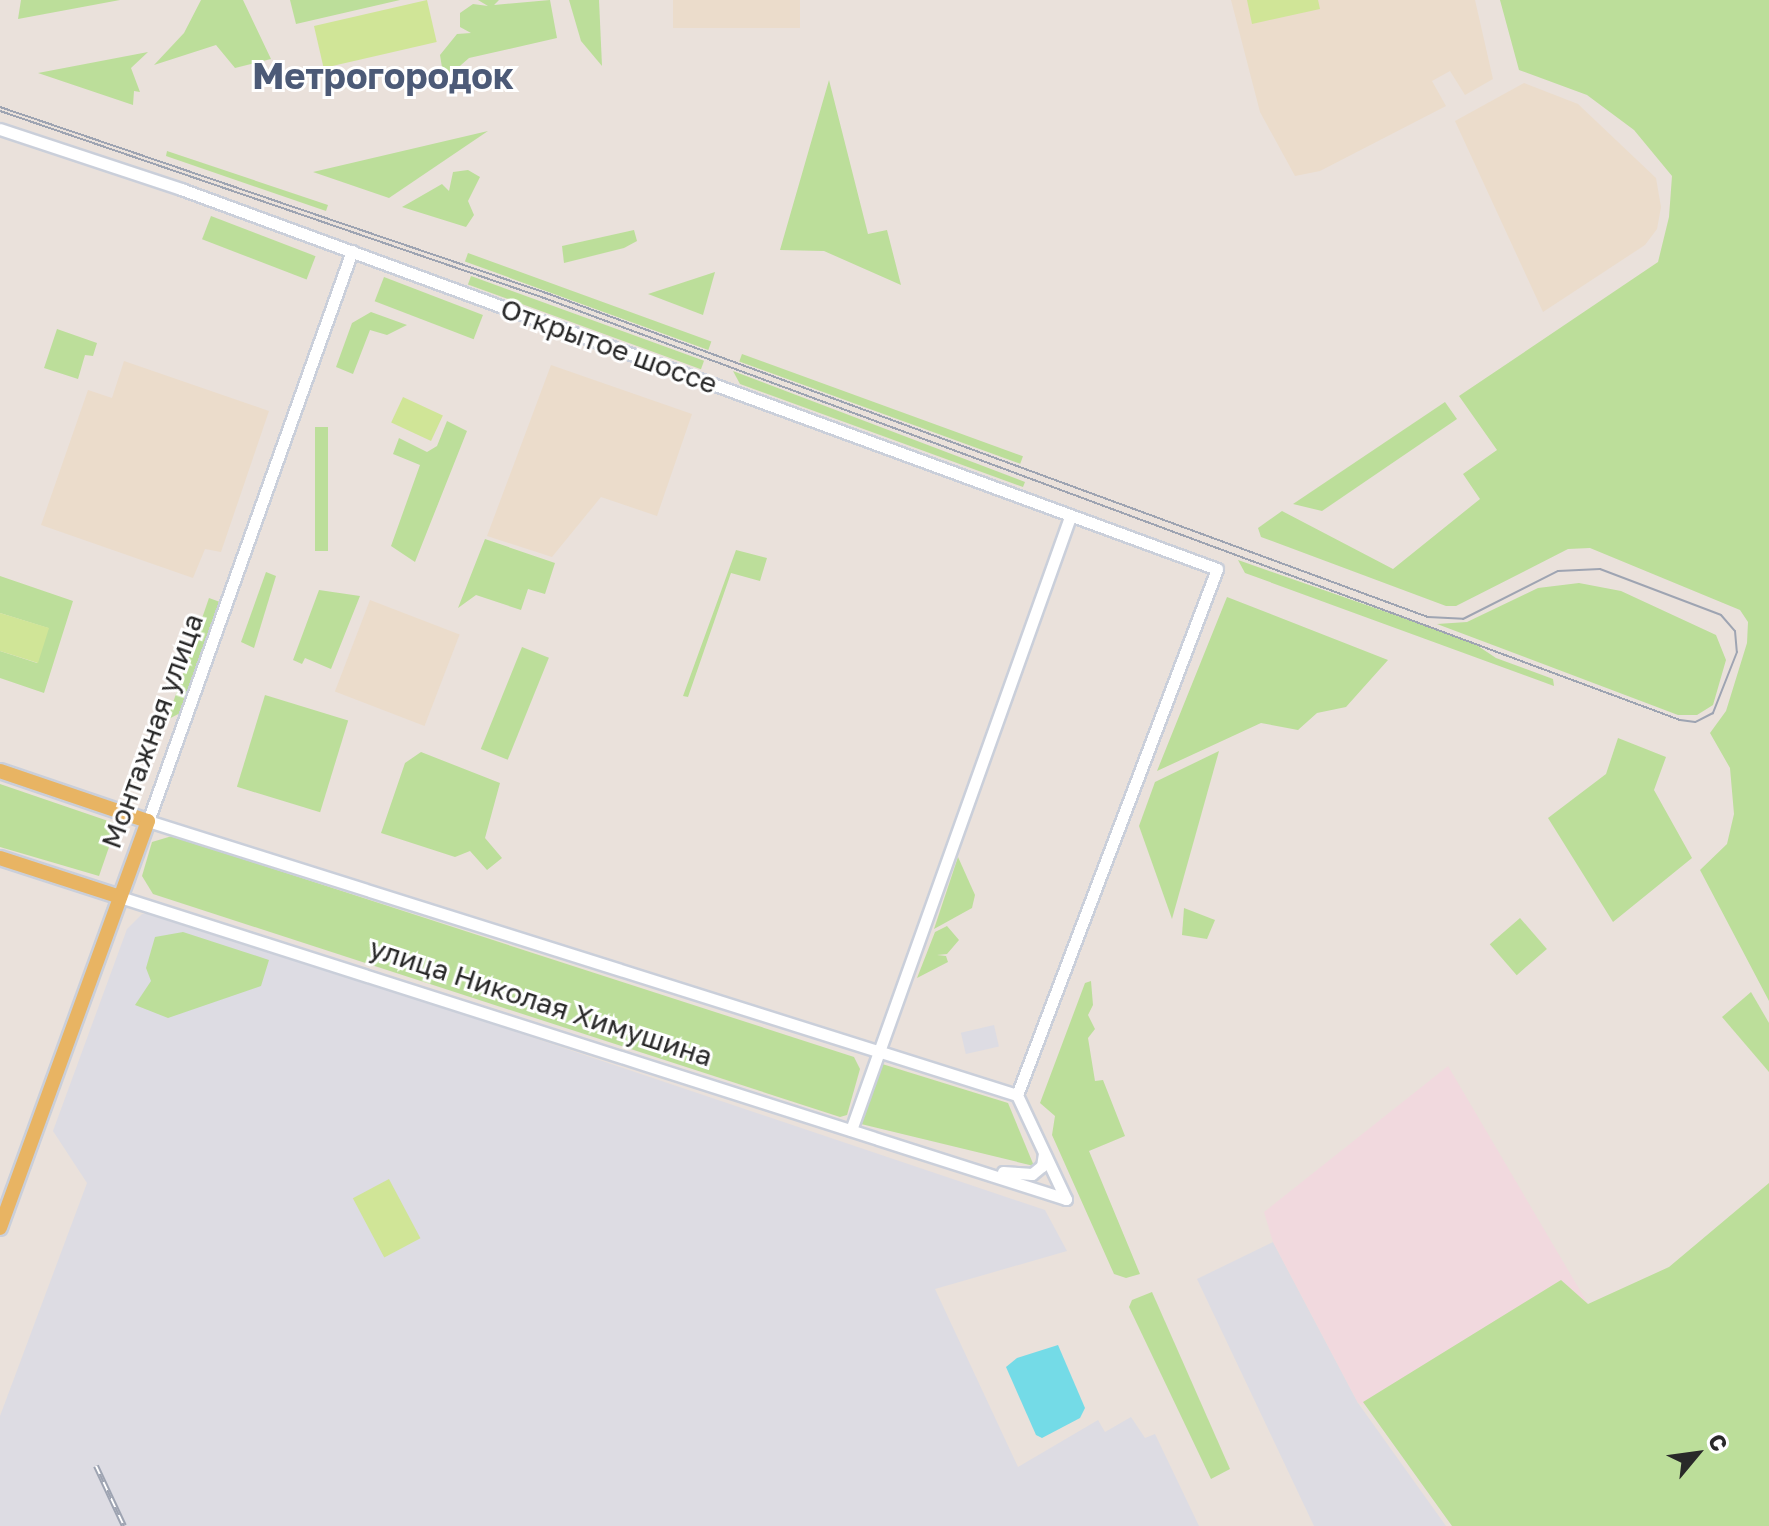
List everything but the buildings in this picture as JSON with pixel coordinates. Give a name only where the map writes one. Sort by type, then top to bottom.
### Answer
[{"type":"main road","name":"улица Николая Химушина","points":[[0,771],[148,821]]},
{"type":"main road","name":"Монтажная улица","points":[[0,1228],[148,821]]},
{"type":"main road","name":"улица Николая Химушина","points":[[0,858],[120,897]]},
{"type":"street","name":"Открытое шоссе","points":[[0,129],[352,251],[1217,569],[1017,1095]]},
{"type":"street","name":"Монтажная улица","points":[[148,821],[352,251]]},
{"type":"street","points":[[851,1130],[875,1054],[1070,517]]},
{"type":"street","name":"улица Николая Химушина","points":[[148,821],[875,1054],[1017,1095]]},
{"type":"street","name":"улица Николая Химушина","points":[[120,897],[1066,1199],[1044,1153]]},
{"type":"street","points":[[982,1170],[1032,1174],[1042,1166],[1044,1153],[1017,1095]]},
{"type":"shaded area","points":[[673,0],[800,0],[800,28],[673,28]]},
{"type":"shaded area","points":[[1231,0],[1475,0],[1493,79],[1465,95],[1450,71],[1432,81],[1446,106],[1320,171],[1295,176],[1260,112]]},
{"type":"shaded area","points":[[1524,83],[1578,104],[1656,178],[1661,207],[1657,229],[1645,245],[1543,312],[1455,121]]},
{"type":"shaded area","points":[[124,361],[269,411],[221,552],[205,549],[193,578],[41,525],[88,390],[112,398]]},
{"type":"shaded area","points":[[551,365],[692,414],[657,516],[601,497],[552,557],[487,536]]},
{"type":"shaded area","points":[[370,600],[460,634],[425,726],[335,691]]},
{"type":"shaded area","points":[[163,913],[1045,1210],[1067,1251],[935,1289],[1018,1467],[1098,1420],[1105,1432],[1131,1417],[1145,1438],[1155,1434],[1199,1526],[0,1526],[0,1416],[87,1183],[53,1131],[127,929],[142,914]]},
{"type":"shaded area","points":[[994,1025],[999,1046],[966,1054],[961,1033]]},
{"type":"shaded area","points":[[1448,1066],[1588,1304],[1393,1414],[1358,1403],[1273,1242],[1264,1212]]},
{"type":"shaded area","points":[[1273,1242],[1358,1403],[1446,1526],[1314,1526],[1197,1279]]},
{"type":"green space","points":[[21,0],[120,0],[18,19]]},
{"type":"green space","points":[[201,0],[243,0],[271,59],[235,68],[216,45],[154,65],[184,33]]},
{"type":"green space","points":[[290,0],[400,0],[296,24]]},
{"type":"green space","points":[[427,0],[437,42],[324,68],[314,26]]},
{"type":"green space","points":[[478,0],[499,0],[494,5],[550,0],[557,38],[469,58],[444,80],[440,55],[457,34],[471,33],[460,27],[460,13],[473,4],[488,6]]},
{"type":"green space","points":[[569,0],[599,0],[602,66],[581,41]]},
{"type":"green space","points":[[1247,0],[1318,0],[1320,9],[1252,24]]},
{"type":"green space","points":[[1500,0],[1769,0],[1769,1001],[1700,870],[1727,844],[1734,814],[1730,768],[1710,733],[1726,711],[1747,643],[1748,622],[1740,610],[1590,548],[1568,549],[1456,606],[1446,606],[1261,537],[1258,528],[1282,511],[1393,569],[1480,499],[1463,474],[1497,450],[1459,396],[1658,262],[1669,217],[1672,176],[1634,130],[1587,95],[1519,70]]},
{"type":"green space","points":[[148,52],[131,68],[140,92],[134,91],[133,105],[38,73]]},
{"type":"green space","points":[[829,80],[868,234],[887,230],[901,285],[824,251],[780,250]]},
{"type":"green space","points":[[488,131],[389,198],[313,172]]},
{"type":"green space","points":[[167,151],[328,205],[326,211],[166,156]]},
{"type":"green space","points":[[468,170],[480,177],[468,201],[474,215],[466,227],[402,207],[442,184],[449,191],[453,172]]},
{"type":"green space","points":[[211,216],[316,256],[307,279],[202,239]]},
{"type":"green space","points":[[634,230],[637,241],[624,248],[564,263],[562,246]]},
{"type":"green space","points":[[468,253],[711,342],[708,350],[465,261]]},
{"type":"green space","points":[[715,272],[703,315],[648,294]]},
{"type":"green space","points":[[471,276],[704,361],[701,369],[468,284]]},
{"type":"green space","points":[[384,277],[483,315],[474,339],[375,301]]},
{"type":"green space","points":[[371,312],[407,325],[387,335],[370,330],[353,374],[336,367],[352,323]]},
{"type":"green space","points":[[57,329],[97,343],[93,356],[85,355],[78,379],[44,368]]},
{"type":"green space","points":[[742,354],[1023,456],[1020,464],[739,362]]},
{"type":"green space","points":[[733,371],[1025,482],[1023,487],[740,384]]},
{"type":"green space","points":[[403,397],[443,416],[431,441],[391,422]]},
{"type":"green space","points":[[1445,402],[1457,419],[1322,511],[1293,504]]},
{"type":"green space","points":[[447,421],[467,431],[415,562],[391,546],[420,465],[393,454],[399,438],[427,452],[437,446]]},
{"type":"green space","points":[[315,427],[328,427],[328,551],[315,551]]},
{"type":"green space","points":[[485,539],[555,563],[545,594],[528,589],[521,610],[476,595],[458,608]]},
{"type":"green space","points":[[736,550],[767,558],[760,581],[731,573],[688,697],[683,696]]},
{"type":"green space","points":[[1238,560],[1472,642],[1496,658],[1553,679],[1554,686],[1245,573]]},
{"type":"green space","points":[[266,572],[276,576],[254,648],[241,642]]},
{"type":"green space","points":[[0,576],[73,601],[44,693],[0,678],[0,651],[37,663],[48,628],[0,613]]},
{"type":"green space","points":[[1579,583],[1621,591],[1716,635],[1726,660],[1713,705],[1697,715],[1678,715],[1437,624],[1467,622],[1538,588]]},
{"type":"green space","points":[[319,590],[360,596],[331,669],[305,658],[302,664],[293,660]]},
{"type":"green space","points":[[1227,597],[1388,660],[1346,707],[1317,713],[1298,730],[1261,723],[1157,771]]},
{"type":"green space","points":[[209,598],[220,602],[180,713],[167,720]]},
{"type":"green space","points":[[0,613],[49,628],[38,663],[0,651]]},
{"type":"green space","points":[[522,647],[549,658],[508,760],[481,749]]},
{"type":"green space","points":[[265,695],[348,720],[320,812],[237,787]]},
{"type":"green space","points":[[1618,738],[1666,757],[1654,790],[1692,858],[1613,922],[1548,818],[1606,774]]},
{"type":"green space","points":[[1219,751],[1172,919],[1139,826],[1155,782]]},
{"type":"green space","points":[[421,752],[500,783],[485,838],[502,858],[487,870],[470,851],[455,857],[381,833],[405,763]]},
{"type":"green space","points":[[0,784],[117,824],[99,876],[0,847]]},
{"type":"green space","points":[[172,836],[854,1057],[860,1069],[847,1115],[840,1117],[153,894],[142,876],[152,842]]},
{"type":"green space","points":[[958,857],[975,895],[972,908],[934,929]]},
{"type":"green space","points":[[1184,908],[1215,920],[1207,939],[1182,935]]},
{"type":"green space","points":[[1520,918],[1547,949],[1517,975],[1490,944]]},
{"type":"green space","points":[[947,926],[959,940],[947,954],[937,955],[946,956],[948,962],[917,978],[935,932]]},
{"type":"green space","points":[[183,932],[269,960],[261,986],[168,1018],[135,1005],[151,981],[146,968],[155,937]]},
{"type":"green space","points":[[1091,981],[1093,1005],[1088,1015],[1095,1029],[1088,1038],[1095,1081],[1103,1080],[1125,1136],[1089,1151],[1140,1274],[1126,1278],[1114,1274],[1052,1135],[1055,1116],[1040,1103],[1085,983]]},
{"type":"green space","points":[[1751,992],[1769,1023],[1769,1072],[1722,1017]]},
{"type":"green space","points":[[879,1063],[1008,1103],[1034,1166],[861,1124]]},
{"type":"green space","points":[[389,1179],[420,1238],[384,1257],[353,1198]]},
{"type":"green space","points":[[1769,1183],[1769,1526],[1452,1526],[1363,1402],[1561,1280],[1588,1304],[1669,1267]]},
{"type":"green space","points":[[1152,1292],[1230,1469],[1211,1479],[1129,1307],[1132,1300]]},
{"type":"water","points":[[1058,1345],[1085,1408],[1080,1418],[1042,1438],[1036,1435],[1006,1367],[1017,1358]]},
{"type":"tram line","points":[[0,107],[549,294],[1428,617],[1463,619],[1558,571],[1600,569],[1721,615],[1735,631],[1737,652],[1713,713],[1695,722],[1680,720],[547,299],[0,111]]},
{"type":"railway","points":[[96,1466],[124,1526]]},
{"type":"district","name":"Метрогородок","points":[[383,76]]}]
